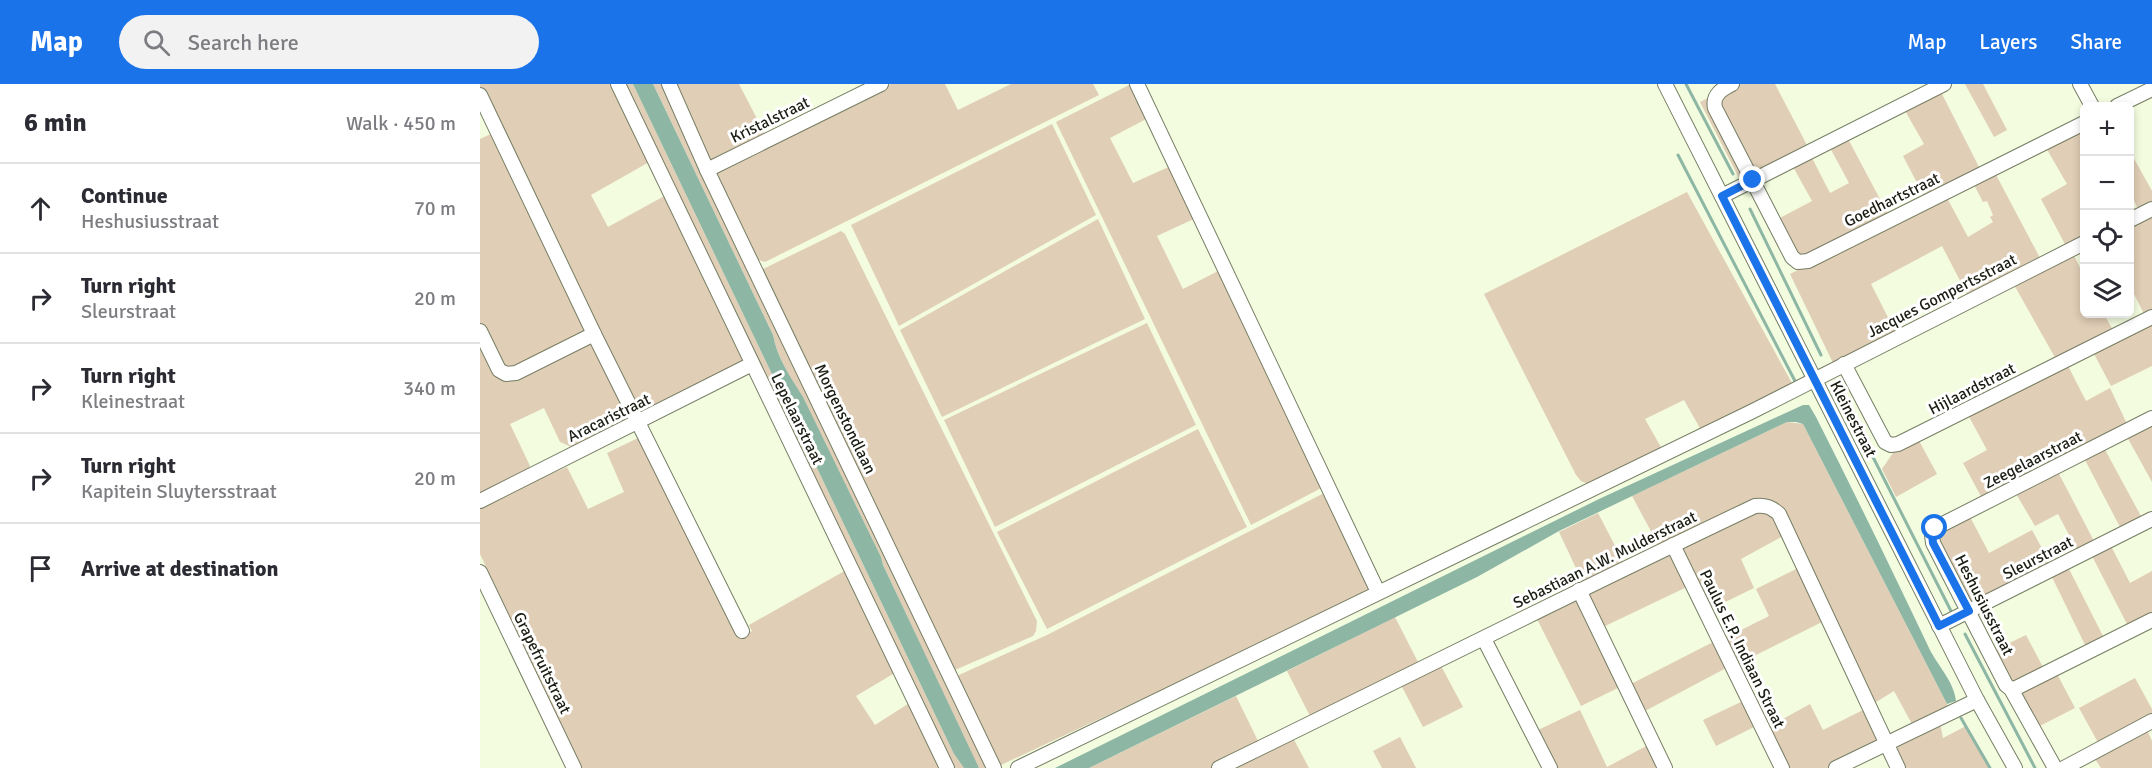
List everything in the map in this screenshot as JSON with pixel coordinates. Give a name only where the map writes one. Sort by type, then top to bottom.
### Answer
[{"type":"street","name":"Lepelaarstraat","points":[[618,84],[947,768]]},
{"type":"street","name":"Morgenstondlaan","points":[[669,84],[707,170],[994,768]]},
{"type":"street","name":"Kristalstraat","points":[[707,170],[881,84]]},
{"type":"street","points":[[1137,84],[1378,592]]},
{"type":"street","name":"Kleinestraat","points":[[1665,84],[1939,626],[2015,768]]},
{"type":"street","name":"Goedhartstraat","points":[[1732,84],[1716,96],[1715,108],[1792,256],[1798,262],[1808,261],[2080,125]]},
{"type":"street","points":[[1722,196],[1944,84]]},
{"type":"street","points":[[2080,84],[2090,102]]},
{"type":"street","points":[[2125,102],[2152,88]]},
{"type":"street","points":[[480,95],[594,334],[742,631]]},
{"type":"street","points":[[2134,218],[2152,209]]},
{"type":"street","name":"Jacques Gompertsstraat","points":[[1018,768],[1815,380],[2080,246]]},
{"type":"street","name":"Hijlaardstraat","points":[[1844,364],[1885,442],[1891,446],[2152,317]]},
{"type":"street","points":[[480,331],[499,370],[506,374],[516,373],[594,334]]},
{"type":"street","name":"Aracaristraat","points":[[480,501],[752,364]]},
{"type":"street","name":"Zeegelaarstraat","points":[[1932,535],[1935,528],[2152,418]]},
{"type":"street","name":"Sebastiaan A.W. Mulderstraat","points":[[1219,768],[1673,545],[1755,506],[1764,505],[1779,514],[1898,768]]},
{"type":"street","name":"Sleurstraat","points":[[1939,626],[2152,519]]},
{"type":"street","name":"Heshusiusstraat","points":[[1932,535],[1933,543],[2006,685],[2011,689],[2055,768]]},
{"type":"street","name":"Paulus E.P. Indiaan Straat","points":[[1673,545],[1782,768]]},
{"type":"street","name":"Grapefruitstraat","points":[[480,572],[574,768]]},
{"type":"street","points":[[1580,590],[1665,768]]},
{"type":"street","points":[[2011,689],[2152,620]]},
{"type":"street","points":[[1485,639],[1550,768]]},
{"type":"street","points":[[1836,768],[1977,700]]},
{"type":"street","points":[[2064,768],[2152,721]]},
{"type":"shaded area","points":[[480,84],[615,84],[651,161],[591,195],[608,227],[668,194],[744,359],[743,366],[641,415],[635,411]]},
{"type":"shaded area","points":[[622,84],[633,84],[954,754],[964,768],[950,768]]},
{"type":"shaded area","points":[[633,84],[653,84],[773,335],[781,360],[803,397],[881,557],[979,768],[964,768],[954,754]]},
{"type":"shaded area","points":[[653,84],[662,84],[989,768],[979,768],[976,763],[881,557],[803,398],[781,360],[773,335]]},
{"type":"shaded area","points":[[674,84],[739,84],[767,138],[714,161],[709,158]]},
{"type":"shaded area","points":[[891,84],[945,84],[958,110],[1011,84],[1093,84],[1099,95],[765,262],[752,258],[715,178],[720,167]]},
{"type":"shaded area","points":[[1131,84],[1150,117],[1110,138],[1133,183],[1173,165],[1198,217],[1157,236],[1183,289],[1222,269],[1325,486],[1251,525],[1056,122]]},
{"type":"shaded area","points":[[1735,84],[1775,84],[1808,147],[1741,182],[1700,102]]},
{"type":"shaded area","points":[[1965,84],[1983,84],[2007,130],[1994,137]]},
{"type":"shaded area","points":[[1940,90],[1980,169],[1925,198],[1903,156],[1924,144],[1904,109]]},
{"type":"shaded area","points":[[1052,124],[1096,215],[899,326],[851,225]]},
{"type":"shaded area","points":[[2080,128],[2080,238],[2066,246],[2041,199],[2067,184],[2045,146]]},
{"type":"shaded area","points":[[495,132],[590,334],[515,371],[502,368],[480,323],[480,139]]},
{"type":"shaded area","points":[[1847,137],[1889,216],[1801,259],[1776,220],[1812,201],[1792,165],[1811,156],[1830,193],[1849,183],[1829,146]]},
{"type":"shaded area","points":[[2134,159],[2152,191],[2152,202],[2138,209],[2134,200]]},
{"type":"shaded area","points":[[1994,171],[2040,258],[1967,294],[1942,246],[1871,284],[1895,331],[1833,363],[1790,274],[1946,196],[1968,237],[1993,222],[1990,217],[1993,215],[1987,201],[1983,202],[1973,183]]},
{"type":"shaded area","points":[[1687,192],[1793,385],[1701,430],[1684,400],[1645,419],[1662,449],[1588,484],[1576,475],[1484,294]]},
{"type":"shaded area","points":[[2152,214],[2152,312],[2145,316],[2134,294],[2134,223]]},
{"type":"shaded area","points":[[1098,219],[1145,319],[942,417],[900,330]]},
{"type":"shaded area","points":[[841,231],[845,234],[1037,621],[1033,636],[955,670],[950,668],[759,271]]},
{"type":"shaded area","points":[[2073,253],[2080,268],[2080,318],[2106,318],[2114,332],[2057,361],[2013,283]]},
{"type":"shaded area","points":[[2152,320],[2152,366],[2111,386],[2092,350]]},
{"type":"shaded area","points":[[1147,323],[1196,425],[995,527],[944,420]]},
{"type":"shaded area","points":[[480,338],[497,373],[593,338],[629,413],[628,422],[574,448],[560,442],[544,408],[510,424],[530,466],[524,475],[480,496]]},
{"type":"shaded area","points":[[2066,362],[2086,401],[2110,388],[2128,426],[1983,500],[1963,463],[1987,450],[1967,413]]},
{"type":"shaded area","points":[[1803,405],[1809,405],[1816,417],[1932,654],[1949,680],[1956,701],[1947,704],[1803,424],[1787,422],[1559,531],[1477,577],[1089,768],[1055,768],[1599,499]]},
{"type":"shaded area","points":[[1787,422],[1803,424],[1949,708],[1913,726],[1894,691],[1873,704],[1775,504],[1660,548],[1632,496]]},
{"type":"shaded area","points":[[2152,422],[2152,482],[2126,435]]},
{"type":"shaded area","points":[[1198,429],[1247,527],[1047,629],[997,532]]},
{"type":"shaded area","points":[[1917,437],[1937,474],[1896,497],[1882,469],[1897,447]]},
{"type":"shaded area","points":[[638,438],[740,637],[752,631],[749,625],[848,569],[898,671],[856,696],[875,725],[911,702],[943,768],[578,768],[514,636],[517,632],[480,554],[480,505],[567,467],[588,509],[624,492],[607,453]]},
{"type":"shaded area","points":[[2103,446],[2142,518],[2121,529],[2083,456]]},
{"type":"shaded area","points":[[2057,470],[2094,541],[2077,550],[2058,514],[2035,526],[2015,492]]},
{"type":"shaded area","points":[[1328,491],[1373,591],[1001,765],[957,681],[959,675],[1047,635]]},
{"type":"shaded area","points":[[1754,510],[1769,512],[1783,536],[1741,559],[1754,588],[1711,609],[1682,553],[1683,548]]},
{"type":"shaded area","points":[[1598,513],[1624,563],[1583,583],[1559,532]]},
{"type":"shaded area","points":[[1968,513],[1989,553],[2032,530],[2050,563],[1974,602],[1969,601],[1936,536],[1938,531]]},
{"type":"shaded area","points":[[2110,544],[2130,583],[2152,571],[2152,616],[2129,628],[2091,554]]},
{"type":"shaded area","points":[[1670,554],[1689,586],[1603,627],[1589,595],[1591,590]]},
{"type":"shaded area","points":[[2068,567],[2105,640],[2087,649],[2051,575]]},
{"type":"shaded area","points":[[1798,568],[1824,621],[1738,664],[1725,638],[1769,616],[1756,589]]},
{"type":"shaded area","points":[[1577,596],[1622,686],[1581,706],[1536,617]]},
{"type":"shaded area","points":[[1395,617],[1420,666],[1311,718],[1287,671]]},
{"type":"shaded area","points":[[2026,635],[2045,671],[2021,683],[2010,683],[1993,651]]},
{"type":"shaded area","points":[[1717,640],[1730,666],[1645,711],[1631,684]]},
{"type":"shaded area","points":[[1440,664],[1463,707],[1423,727],[1400,683]]},
{"type":"shaded area","points":[[2056,672],[2075,708],[2032,730],[2017,691]]},
{"type":"shaded area","points":[[2135,678],[2152,709],[2152,718],[2100,746],[2079,708]]},
{"type":"shaded area","points":[[1236,696],[1260,745],[1213,768],[1089,768]]},
{"type":"shaded area","points":[[1745,700],[1758,725],[1716,746],[1703,720]]},
{"type":"shaded area","points":[[1810,704],[1823,730],[1865,709],[1880,738],[1875,746],[1827,768],[1788,768],[1767,728]]},
{"type":"shaded area","points":[[1580,710],[1607,767],[1650,744],[1662,768],[1554,768],[1536,731]]},
{"type":"shaded area","points":[[1940,723],[1943,738],[1966,726],[1990,768],[1901,768],[1896,754],[1899,742]]},
{"type":"shaded area","points":[[2146,728],[2152,741],[2152,768],[2101,768],[2093,756]]},
{"type":"shaded area","points":[[1292,736],[1309,768],[1226,768]]},
{"type":"shaded area","points":[[1400,737],[1416,768],[1382,768],[1373,751]]},
{"type":"waterway","points":[[1686,84],[1733,174]]},
{"type":"waterway","points":[[1678,155],[1795,381]]},
{"type":"waterway","points":[[1750,209],[1821,355]]},
{"type":"waterway","points":[[1835,381],[1840,392]]},
{"type":"waterway","points":[[1832,397],[1840,392],[1952,613]]},
{"type":"waterway","points":[[1965,634],[2035,768]]},
{"type":"waterway","points":[[1961,718],[1990,768]]},
{"type":"route","points":[[1753,180],[1722,196],[1939,626],[1969,611],[1933,543],[1932,535],[1935,528]]}]
